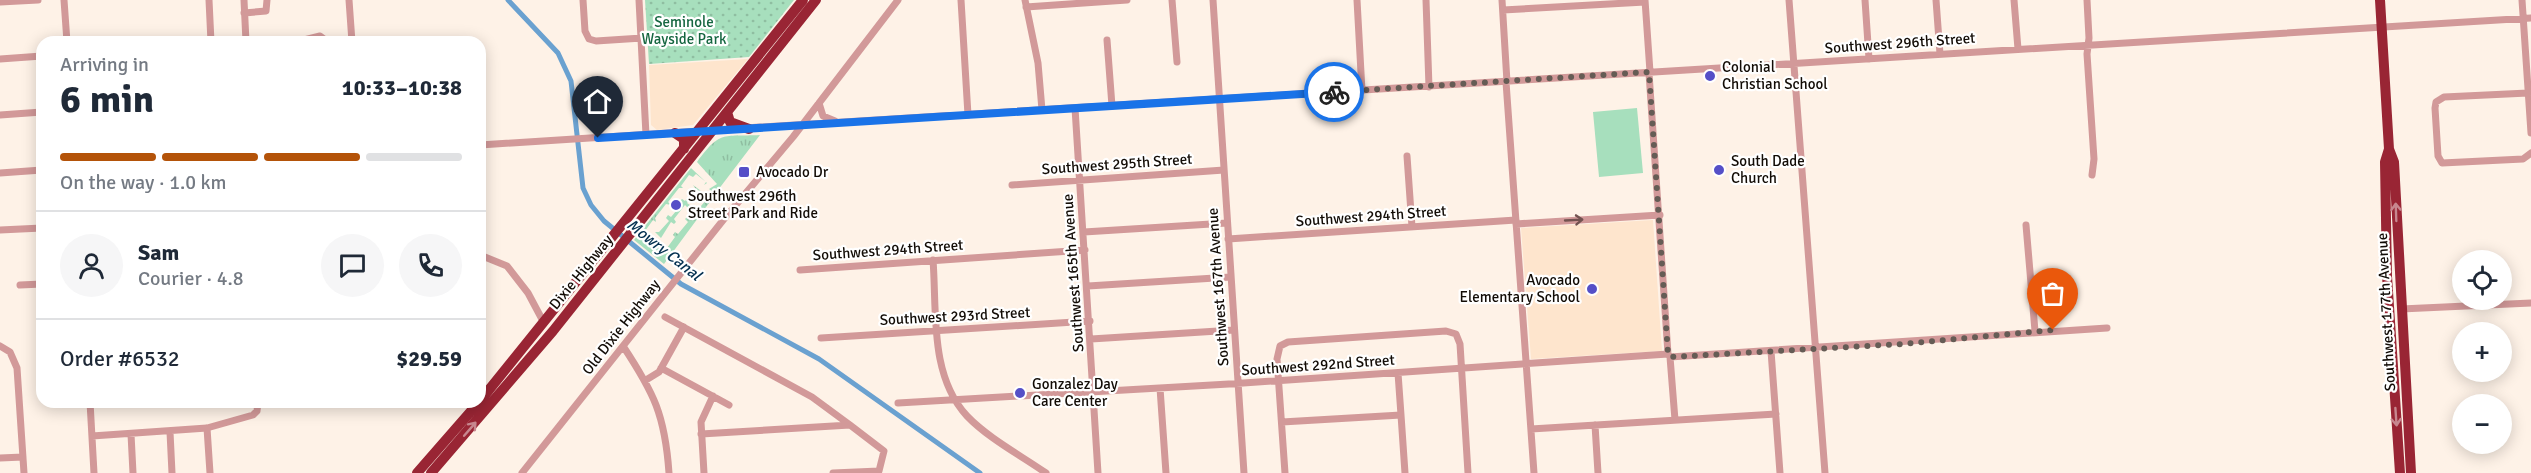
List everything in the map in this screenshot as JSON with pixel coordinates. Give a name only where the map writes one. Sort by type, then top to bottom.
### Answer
[{"type":"highway","points":[[713,130],[716,117],[806,5],[805,0]]},
{"type":"highway","name":"Dixie Highway","points":[[486,395],[549,327],[626,231],[699,131],[816,0]]},
{"type":"highway","name":"Southwest 177th Avenue","points":[[2380,0],[2390,149],[2394,162],[2411,473]]},
{"type":"highway","name":"Dixie Highway","points":[[626,231],[651,208],[713,130],[767,53]]},
{"type":"highway","points":[[727,112],[730,122],[749,129]]},
{"type":"highway","points":[[651,208],[655,195],[697,142],[699,131]]},
{"type":"highway","points":[[675,132],[684,139],[684,149]]},
{"type":"highway","name":"Southwest 177th Avenue","points":[[2390,149],[2385,162],[2389,313],[2400,473]]},
{"type":"highway","name":"Dixie Highway","points":[[549,327],[587,270],[617,242]]},
{"type":"highway","points":[[2389,296],[2401,309]]},
{"type":"highway","points":[[2389,313],[2403,333]]},
{"type":"highway","points":[[431,473],[508,385],[512,372],[549,327]]},
{"type":"highway","name":"Dixie Highway","points":[[417,473],[474,408]]},
{"type":"street","points":[[0,2],[38,0]]},
{"type":"street","points":[[64,0],[67,36]]},
{"type":"street","points":[[209,0],[211,36]]},
{"type":"street","points":[[244,0],[246,36]]},
{"type":"street","points":[[244,14],[266,11],[267,0]]},
{"type":"street","points":[[349,0],[352,36]]},
{"type":"street","points":[[583,0],[585,31],[589,39],[596,41],[642,38]]},
{"type":"street","points":[[639,0],[646,135]]},
{"type":"street","name":"Old Dixie Highway","points":[[522,473],[672,284],[790,141],[898,0]]},
{"type":"street","points":[[961,0],[968,115]]},
{"type":"street","points":[[1042,110],[1038,63],[1025,3],[1127,0]]},
{"type":"street","points":[[1172,0],[1177,62]]},
{"type":"street","name":"Southwest 167th Avenue","points":[[1213,0],[1244,473]]},
{"type":"street","points":[[1357,0],[1362,91]]},
{"type":"street","points":[[1426,0],[1429,87]]},
{"type":"street","points":[[1502,0],[1534,473]]},
{"type":"street","points":[[1789,0],[1825,473]]},
{"type":"street","points":[[1865,0],[1869,59]]},
{"type":"street","points":[[1936,0],[1940,54]]},
{"type":"street","points":[[2014,0],[2018,49]]},
{"type":"street","points":[[2087,0],[2094,159],[2092,175]]},
{"type":"street","points":[[2522,0],[2527,19],[2531,133]]},
{"type":"street","points":[[1503,10],[1645,1],[1675,420]]},
{"type":"street","name":"Southwest 296th Street","points":[[486,145],[2527,19]]},
{"type":"street","points":[[1107,40],[1112,106]]},
{"type":"street","points":[[0,59],[36,56]]},
{"type":"street","points":[[2528,93],[2444,97],[2436,102],[2435,108],[2438,156],[2442,163],[2523,159],[2531,153]]},
{"type":"street","points":[[819,103],[823,116],[841,123]]},
{"type":"street","name":"Southwest 165th Avenue","points":[[1075,108],[1098,473]]},
{"type":"street","points":[[0,115],[36,112]]},
{"type":"street","points":[[782,127],[790,141]]},
{"type":"street","points":[[1407,156],[1412,227]]},
{"type":"street","points":[[0,173],[36,170]]},
{"type":"street","name":"Southwest 295th Street","points":[[1012,185],[1224,170]]},
{"type":"street","name":"Southwest 294th Street","points":[[1228,239],[1660,215]]},
{"type":"street","points":[[1084,232],[1227,223]]},
{"type":"street","points":[[2026,225],[2035,331]]},
{"type":"street","points":[[0,230],[36,228]]},
{"type":"street","name":"Southwest 294th Street","points":[[800,270],[1085,250]]},
{"type":"street","points":[[486,257],[507,266],[528,293],[549,327]]},
{"type":"street","points":[[933,260],[941,367],[957,400],[971,420],[1046,473]]},
{"type":"street","points":[[1088,286],[1231,277]]},
{"type":"street","points":[[20,285],[36,284]]},
{"type":"street","points":[[2401,309],[2531,303]]},
{"type":"street","points":[[665,317],[812,397],[882,448],[884,457],[879,472],[833,473]]},
{"type":"street","name":"Southwest 293rd Street","points":[[821,338],[1090,321]]},
{"type":"street","points":[[646,380],[661,368],[684,327]]},
{"type":"street","points":[[1815,349],[2035,331],[2107,328]]},
{"type":"street","points":[[1091,339],[1234,330]]},
{"type":"street","points":[[1285,473],[1277,353],[1284,343],[1424,333],[1456,334],[1460,339],[1468,473]]},
{"type":"street","points":[[0,346],[13,356],[17,368],[24,473]]},
{"type":"street","points":[[623,346],[646,380],[664,424],[669,473]]},
{"type":"street","name":"Southwest 292nd Street","points":[[898,403],[1815,349]]},
{"type":"street","points":[[1771,351],[1780,473]]},
{"type":"street","points":[[661,368],[729,405]]},
{"type":"street","points":[[1398,374],[1405,473]]},
{"type":"street","points":[[1160,388],[1166,473]]},
{"type":"street","points":[[704,473],[701,434],[703,417],[713,396]]},
{"type":"street","points":[[90,408],[94,473]]},
{"type":"street","points":[[92,436],[207,428],[237,420],[257,411],[257,408]]},
{"type":"street","points":[[829,426],[833,412]]},
{"type":"street","points":[[1531,429],[1776,414]]},
{"type":"street","points":[[1282,422],[1401,415]]},
{"type":"street","points":[[701,434],[850,425]]},
{"type":"street","points":[[1595,425],[1598,473]]},
{"type":"street","points":[[207,428],[210,473]]},
{"type":"street","points":[[170,432],[172,473]]},
{"type":"street","points":[[132,434],[133,473]]},
{"type":"street","points":[[0,458],[23,457]]},
{"type":"shaded area","points":[[748,59],[693,125],[657,130],[651,125],[649,65]]},
{"type":"shaded area","name":"Avocado Elementary School","points":[[1653,220],[1662,351],[1531,359],[1521,228]]},
{"type":"green space","name":"Seminole Wayside Park","points":[[645,0],[794,0],[749,57],[649,64]]},
{"type":"green space","points":[[1637,108],[1643,173],[1599,177],[1593,112]]},
{"type":"green space","points":[[760,135],[715,194],[709,189],[717,184],[697,162],[711,145],[723,137]]},
{"type":"green space","points":[[691,168],[706,182],[696,174],[693,177],[689,175],[681,186],[683,188],[679,188],[668,202],[671,205],[666,204],[655,218],[656,222],[653,220],[645,231],[648,234],[646,237],[660,249],[663,246],[667,248],[675,237],[673,235],[675,232],[678,234],[688,222],[685,219],[687,217],[690,219],[712,193],[715,195],[664,264],[634,240]]},
{"type":"green space","points":[[693,185],[701,191],[697,190],[687,203],[690,205],[688,208],[685,205],[674,219],[676,222],[674,224],[671,222],[661,238],[655,232],[659,232],[669,221],[666,218],[668,215],[671,217],[682,204],[680,201],[682,199],[685,201],[695,188]]},
{"type":"waterway","name":"Mowry Canal","points":[[508,0],[558,53],[571,81],[583,188],[591,205],[604,221],[681,284],[819,359],[980,473]]},
{"type":"way so far","points":[[1334,92],[1649,72],[1668,354],[1671,357],[1902,344],[1931,339],[2053,330]]},
{"type":"place","name":"Colonial Christian School","points":[[1710,76]]},
{"type":"place","name":"South Dade Church","points":[[1719,170]]},
{"type":"place","name":"Avocado Dr","points":[[744,172]]},
{"type":"place","name":"Southwest 296th Street Park and Ride","points":[[676,205]]},
{"type":"place","name":"Avocado Elementary School","points":[[1592,289]]},
{"type":"place","name":"Gonzalez Day Care Center","points":[[1020,393]]},
{"type":"route","points":[[598,138],[1334,92]]}]
